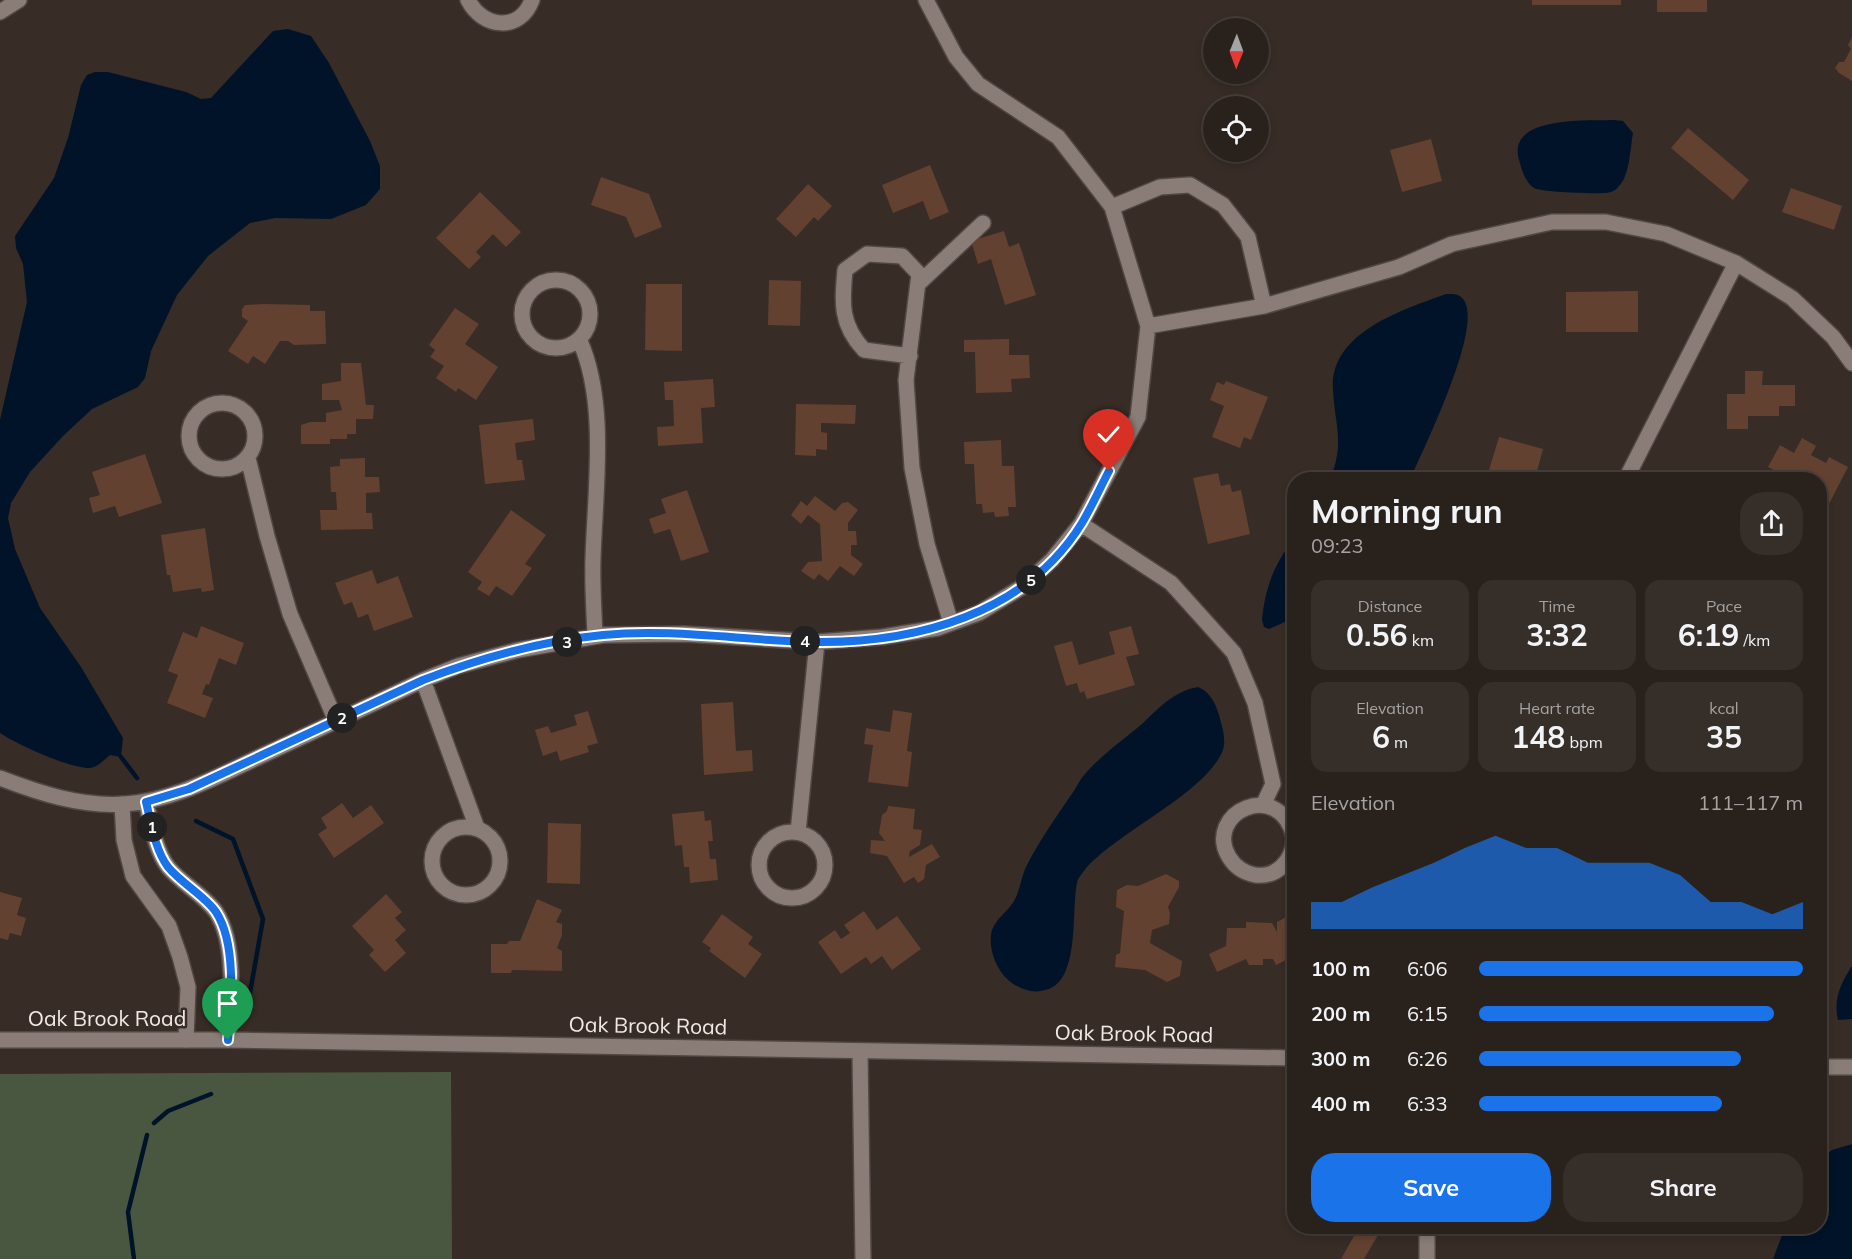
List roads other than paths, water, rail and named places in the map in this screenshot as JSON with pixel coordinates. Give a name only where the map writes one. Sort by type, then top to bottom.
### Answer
[{"type":"street","points":[[0,12],[19,0]]},
{"type":"street","points":[[468,0],[472,9],[481,18],[503,23],[523,14],[532,0]]},
{"type":"street","points":[[0,778],[34,791],[75,801],[122,804],[146,802],[189,789],[423,680],[458,666],[518,651],[595,636],[684,634],[818,642],[882,637],[938,628],[979,613],[1022,587],[1052,560],[1081,524],[1138,417],[1148,326],[1112,207],[1058,137],[978,84],[956,57],[926,0]]},
{"type":"street","points":[[1112,207],[1160,188],[1190,185],[1223,205],[1248,237],[1264,306]]},
{"type":"street","points":[[1148,326],[1264,306],[1399,267],[1452,244],[1552,222],[1606,222],[1666,234],[1736,263],[1792,298],[1833,337],[1852,363]]},
{"type":"street","points":[[918,284],[983,223]]},
{"type":"street","points":[[910,356],[864,350],[851,336],[842,302],[845,270],[867,254],[902,256],[919,274],[910,356],[906,380],[912,468],[927,544],[951,623]]},
{"type":"street","points":[[1630,472],[1736,263]]},
{"type":"street","points":[[557,280],[578,288],[585,297],[590,319],[579,339],[559,348],[548,347],[530,336],[522,315],[528,295],[536,287],[557,280]]},
{"type":"street","points":[[579,339],[589,359],[596,424],[598,470],[592,560],[595,636]]},
{"type":"street","points":[[248,458],[229,469],[207,466],[191,450],[190,427],[194,417],[202,409],[224,403],[235,405],[244,411],[255,428],[254,448],[248,458],[267,536],[290,614],[336,721]]},
{"type":"street","points":[[1081,524],[1171,583],[1234,653],[1256,704],[1273,784],[1263,805]]},
{"type":"street","points":[[798,832],[818,642]]},
{"type":"street","points":[[423,680],[477,828],[494,840],[501,859],[496,879],[489,886],[471,895],[450,892],[434,875],[431,864],[437,842],[455,828],[466,826],[477,828]]},
{"type":"street","points":[[146,802],[154,834],[167,866],[216,912],[227,941],[231,974],[228,1040]]},
{"type":"street","points":[[122,804],[124,840],[133,876],[169,926],[183,967],[188,987],[186,1040]]},
{"type":"street","points":[[1287,819],[1275,808],[1263,805],[1244,808],[1229,821],[1226,831],[1226,850],[1237,867],[1257,875],[1269,874],[1287,861]]},
{"type":"street","points":[[798,832],[818,843],[824,853],[824,876],[818,886],[809,893],[798,898],[787,898],[768,888],[758,870],[759,859],[762,849],[778,834],[798,832]]},
{"type":"street","name":"Oak Brook Road","points":[[0,1040],[228,1040],[1287,1058]]},
{"type":"street","points":[[860,1051],[862,1259]]},
{"type":"street","points":[[1827,1067],[1852,1067]]},
{"type":"street","points":[[1427,1234],[1427,1259]]},
{"type":"water","points":[[288,29],[311,36],[329,63],[370,141],[380,166],[380,189],[366,205],[331,219],[275,218],[250,223],[208,256],[177,295],[151,351],[145,378],[138,387],[92,409],[30,472],[11,503],[8,518],[15,549],[40,608],[81,667],[123,738],[121,757],[110,755],[98,765],[90,768],[70,764],[30,749],[0,733],[0,420],[27,302],[23,264],[16,248],[15,236],[54,178],[68,138],[81,85],[87,75],[95,72],[108,72],[186,92],[201,99],[211,98],[273,31]]},
{"type":"water","points":[[1570,121],[1623,121],[1633,133],[1625,175],[1615,190],[1597,193],[1559,192],[1534,188],[1528,182],[1519,160],[1518,145],[1525,135],[1537,128],[1552,124]]},
{"type":"water","points":[[1446,294],[1453,294],[1463,299],[1468,313],[1466,334],[1450,388],[1414,472],[1333,472],[1338,445],[1333,390],[1335,370],[1343,353],[1355,339],[1390,316]]},
{"type":"water","points":[[1287,549],[1287,621],[1269,629],[1264,627],[1262,620],[1265,597]]},
{"type":"water","points":[[1198,687],[1213,700],[1223,731],[1223,750],[1214,766],[1181,796],[1119,840],[1086,868],[1078,881],[1075,895],[1069,960],[1064,974],[1056,984],[1038,991],[1026,990],[1015,985],[1004,976],[993,957],[991,935],[997,921],[1014,901],[1026,867],[1041,840],[1081,779],[1094,764],[1167,701],[1182,692]]},
{"type":"water","points":[[1852,966],[1852,1019],[1838,1020],[1839,992]]},
{"type":"water","points":[[1852,1144],[1852,1259],[1773,1259],[1782,1234],[1827,1234],[1827,1154]]},
{"type":"waterway","points":[[121,757],[137,778]]},
{"type":"waterway","points":[[196,821],[233,839],[263,919],[250,993]]},
{"type":"waterway","points":[[154,1123],[168,1111],[211,1094]]},
{"type":"waterway","points":[[134,1259],[128,1212],[147,1135]]}]
